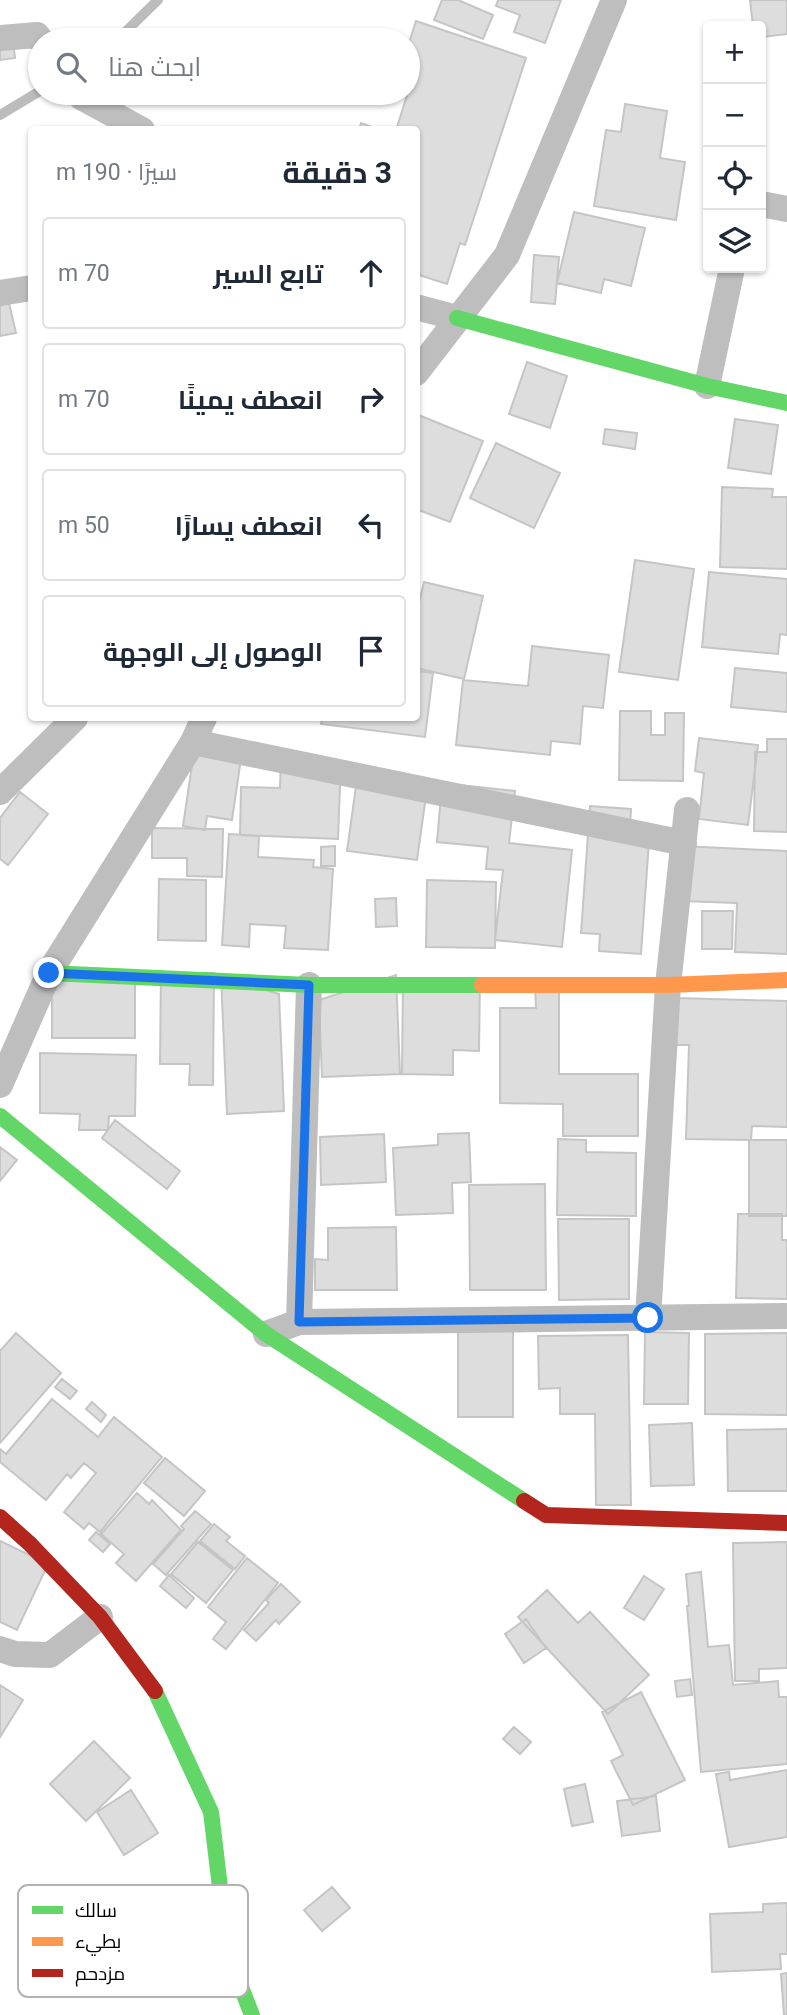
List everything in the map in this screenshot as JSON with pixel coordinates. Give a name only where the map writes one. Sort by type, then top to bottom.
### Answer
[{"type":"street","points":[[420,368],[507,255],[614,0]]},
{"type":"street","points":[[0,38],[28,36]]},
{"type":"street","points":[[96,105],[135,126]]},
{"type":"street","points":[[766,205],[787,209]]},
{"type":"street","points":[[707,386],[731,273]]},
{"type":"street","points":[[0,293],[28,289]]},
{"type":"street","points":[[420,308],[707,386],[787,403]]},
{"type":"street","points":[[420,349],[457,318]]},
{"type":"street","points":[[0,792],[72,721]]},
{"type":"street","points":[[0,1085],[49,973],[193,742],[203,721]]},
{"type":"street","points":[[193,742],[684,843]]},
{"type":"street","points":[[648,1318],[668,985],[687,810]]},
{"type":"street","points":[[49,973],[309,985],[668,985],[787,980]]},
{"type":"street","points":[[299,1322],[309,985]]},
{"type":"street","points":[[0,1116],[265,1334],[545,1515],[787,1523]]},
{"type":"street","points":[[265,1334],[299,1322],[787,1316]]},
{"type":"street","points":[[0,1517],[30,1544],[100,1617],[159,1696],[211,1812],[220,1885]]},
{"type":"street","points":[[0,1650],[15,1654],[50,1656],[100,1617]]},
{"type":"street","points":[[245,1997],[252,2015]]},
{"type":"building","points":[[442,0],[458,0],[493,15],[483,39],[434,20]]},
{"type":"building","points":[[498,0],[561,0],[545,43],[514,32],[520,15],[496,6]]},
{"type":"building","points":[[750,0],[787,0],[787,34],[766,36],[766,21],[752,21]]},
{"type":"building","points":[[416,21],[526,58],[465,245],[460,243],[447,284],[420,275],[420,126],[397,126],[404,105],[420,105],[420,28],[414,28]]},
{"type":"building","points":[[12,33],[15,58],[0,60],[0,34]]},
{"type":"building","points":[[625,104],[667,111],[660,158],[685,162],[676,220],[594,206],[606,130],[621,132]]},
{"type":"building","points":[[574,212],[645,228],[631,286],[604,279],[601,293],[557,283]]},
{"type":"building","points":[[534,255],[559,257],[555,304],[531,302]]},
{"type":"building","points":[[9,303],[16,333],[0,336],[0,305]]},
{"type":"building","points":[[527,362],[567,376],[550,428],[509,414]]},
{"type":"building","points":[[420,416],[483,441],[450,522],[420,511]]},
{"type":"building","points":[[735,419],[778,425],[771,474],[728,468]]},
{"type":"building","points":[[605,429],[637,433],[635,449],[603,444]]},
{"type":"building","points":[[496,443],[560,473],[534,528],[470,498]]},
{"type":"building","points":[[722,487],[773,489],[772,497],[787,497],[787,569],[720,567]]},
{"type":"building","points":[[635,560],[694,569],[678,680],[619,672]]},
{"type":"building","points":[[709,572],[787,579],[787,635],[780,634],[778,654],[702,647]]},
{"type":"building","points":[[424,582],[483,596],[464,679],[420,669],[420,598]]},
{"type":"building","points":[[532,646],[609,655],[603,708],[583,706],[580,744],[551,741],[550,755],[456,745],[463,680],[528,686]]},
{"type":"building","points":[[735,668],[787,673],[787,712],[731,707]]},
{"type":"building","points":[[420,671],[433,673],[425,737],[321,724],[322,721],[420,721]]},
{"type":"building","points":[[620,711],[651,711],[651,735],[665,735],[665,713],[684,713],[683,781],[619,780]]},
{"type":"building","points":[[196,738],[243,745],[232,820],[207,816],[205,830],[183,826]]},
{"type":"building","points":[[699,738],[758,745],[748,825],[699,819],[704,773],[695,771]]},
{"type":"building","points":[[767,739],[787,739],[787,832],[754,831],[755,752],[767,752]]},
{"type":"building","points":[[281,758],[341,761],[338,839],[240,835],[241,787],[280,788]]},
{"type":"building","points":[[358,772],[428,782],[417,860],[347,851]]},
{"type":"building","points":[[442,783],[515,791],[509,843],[572,850],[562,947],[495,940],[503,870],[486,869],[488,847],[437,842]]},
{"type":"building","points":[[20,792],[48,814],[8,865],[0,859],[0,818]]},
{"type":"building","points":[[590,806],[631,809],[630,826],[650,827],[641,954],[599,951],[600,934],[581,933]]},
{"type":"building","points":[[152,828],[223,829],[222,877],[187,876],[187,858],[152,858]]},
{"type":"building","points":[[229,834],[259,836],[258,857],[314,860],[313,867],[333,869],[328,950],[284,948],[286,926],[250,924],[249,947],[222,945]]},
{"type":"building","points":[[335,846],[335,866],[321,866],[321,847]]},
{"type":"building","points":[[682,846],[787,851],[787,954],[735,952],[737,903],[681,901]]},
{"type":"building","points":[[159,879],[206,880],[206,941],[158,940]]},
{"type":"building","points":[[427,880],[496,882],[495,948],[426,947]]},
{"type":"building","points":[[396,898],[397,926],[376,927],[375,899]]},
{"type":"building","points":[[702,911],[733,911],[732,949],[702,949]]},
{"type":"building","points":[[52,971],[135,971],[135,1038],[52,1038]]},
{"type":"building","points":[[161,973],[214,973],[213,1085],[189,1085],[190,1064],[160,1064]]},
{"type":"building","points":[[396,975],[400,1074],[322,1077],[319,1000]]},
{"type":"building","points":[[221,976],[279,994],[284,1111],[227,1114]]},
{"type":"building","points":[[403,978],[480,979],[479,1051],[453,1050],[453,1075],[402,1074]]},
{"type":"building","points":[[535,986],[559,986],[559,1074],[638,1074],[638,1136],[563,1136],[563,1104],[500,1103],[500,1008],[536,1008]]},
{"type":"building","points":[[676,998],[787,1001],[787,1127],[752,1126],[751,1140],[686,1139],[689,1045],[675,1045]]},
{"type":"building","points":[[40,1053],[136,1055],[135,1116],[109,1116],[108,1130],[79,1130],[80,1114],[40,1113]]},
{"type":"building","points":[[115,1120],[180,1171],[167,1189],[102,1138]]},
{"type":"building","points":[[469,1133],[471,1182],[452,1183],[453,1213],[396,1215],[393,1148],[438,1145],[438,1134]]},
{"type":"building","points":[[384,1134],[386,1182],[321,1185],[320,1137]]},
{"type":"building","points":[[558,1139],[586,1140],[586,1152],[636,1153],[636,1216],[557,1215]]},
{"type":"building","points":[[749,1140],[787,1140],[787,1216],[749,1216]]},
{"type":"building","points":[[0,1147],[17,1160],[0,1181]]},
{"type":"building","points":[[545,1184],[546,1290],[470,1290],[469,1185]]},
{"type":"building","points":[[738,1214],[782,1214],[782,1240],[787,1240],[787,1299],[736,1298]]},
{"type":"building","points":[[558,1219],[629,1219],[629,1299],[559,1300]]},
{"type":"building","points":[[396,1227],[397,1290],[315,1290],[315,1259],[328,1260],[328,1228]]},
{"type":"building","points":[[458,1328],[513,1329],[513,1417],[458,1417]]},
{"type":"building","points":[[645,1332],[689,1333],[688,1404],[644,1404]]},
{"type":"building","points":[[16,1333],[61,1373],[0,1443],[0,1351]]},
{"type":"building","points":[[787,1333],[787,1415],[705,1414],[705,1334]]},
{"type":"building","points":[[628,1335],[631,1505],[596,1505],[595,1414],[560,1414],[560,1388],[539,1389],[538,1336]]},
{"type":"building","points":[[62,1379],[77,1391],[70,1399],[55,1387]]},
{"type":"building","points":[[52,1399],[98,1437],[114,1417],[162,1457],[100,1532],[89,1523],[84,1529],[64,1512],[96,1473],[84,1463],[71,1478],[67,1474],[46,1500],[0,1462],[0,1449],[6,1454]]},
{"type":"building","points":[[92,1402],[106,1415],[101,1422],[86,1409]]},
{"type":"building","points":[[692,1423],[694,1485],[651,1486],[649,1425]]},
{"type":"building","points":[[787,1429],[787,1491],[728,1491],[727,1430]]},
{"type":"building","points":[[165,1458],[205,1491],[184,1516],[144,1483]]},
{"type":"building","points":[[137,1493],[149,1504],[152,1500],[181,1530],[136,1581],[116,1563],[124,1554],[101,1534]]},
{"type":"building","points":[[195,1511],[211,1524],[166,1575],[153,1564],[184,1529],[181,1526]]},
{"type":"building","points":[[214,1524],[230,1537],[226,1541],[245,1556],[235,1569],[200,1541]]},
{"type":"building","points":[[96,1532],[110,1544],[103,1552],[89,1540]]},
{"type":"building","points":[[0,1541],[48,1564],[17,1630],[0,1622]]},
{"type":"building","points":[[198,1542],[233,1570],[206,1603],[171,1574]]},
{"type":"building","points":[[787,1542],[787,1668],[759,1669],[759,1681],[735,1681],[733,1543]]},
{"type":"building","points":[[247,1558],[278,1583],[226,1649],[213,1639],[226,1622],[208,1607]]},
{"type":"building","points":[[701,1572],[708,1647],[729,1645],[733,1685],[778,1681],[779,1697],[787,1697],[787,1764],[701,1772],[686,1574]]},
{"type":"building","points":[[169,1575],[194,1598],[186,1608],[160,1586]]},
{"type":"building","points":[[644,1576],[664,1589],[644,1620],[624,1608]]},
{"type":"building","points":[[281,1584],[300,1602],[279,1624],[276,1620],[256,1641],[244,1630],[269,1603],[266,1600]]},
{"type":"building","points":[[547,1590],[578,1623],[590,1612],[649,1675],[608,1714],[518,1617]]},
{"type":"building","points":[[526,1619],[546,1648],[524,1663],[505,1634]]},
{"type":"building","points":[[690,1679],[692,1695],[677,1697],[675,1681]]},
{"type":"building","points":[[0,1685],[23,1700],[0,1737]]},
{"type":"building","points":[[641,1692],[685,1780],[633,1805],[611,1761],[623,1755],[602,1712]]},
{"type":"building","points":[[514,1727],[531,1742],[520,1754],[503,1739]]},
{"type":"building","points":[[94,1741],[130,1778],[86,1821],[50,1784]]},
{"type":"building","points":[[787,1770],[787,1837],[729,1847],[716,1774],[729,1772],[730,1780]]},
{"type":"building","points":[[585,1784],[593,1822],[572,1826],[564,1789]]},
{"type":"building","points":[[131,1790],[158,1833],[124,1855],[97,1812]]},
{"type":"building","points":[[656,1796],[660,1831],[622,1836],[617,1801]]},
{"type":"building","points":[[332,1887],[350,1908],[322,1931],[304,1910]]},
{"type":"building","points":[[787,1903],[787,1954],[780,1954],[781,1969],[712,1972],[710,1914],[763,1912],[763,1904]]},
{"type":"building","points":[[787,1973],[787,2015],[784,2015],[781,1974]]},
{"type":"waterway","points":[[129,28],[158,0]]},
{"type":"waterway","points":[[0,115],[28,98]]},
{"type":"traffic: fast","points":[[457,318],[707,386],[787,403]]},
{"type":"traffic: fast","points":[[49,973],[309,985],[482,985]]},
{"type":"traffic: fast","points":[[0,1116],[266,1334],[524,1501]]},
{"type":"traffic: fast","points":[[155,1691],[211,1812],[220,1885]]},
{"type":"traffic: fast","points":[[245,1997],[252,2015]]},
{"type":"traffic: slow","points":[[482,985],[668,985],[787,980]]},
{"type":"traffic: jam","points":[[524,1501],[546,1515],[787,1523]]},
{"type":"traffic: jam","points":[[0,1517],[30,1544],[100,1617],[155,1691]]},
{"type":"route","points":[[49,973],[309,985],[299,1322],[648,1318]]}]
